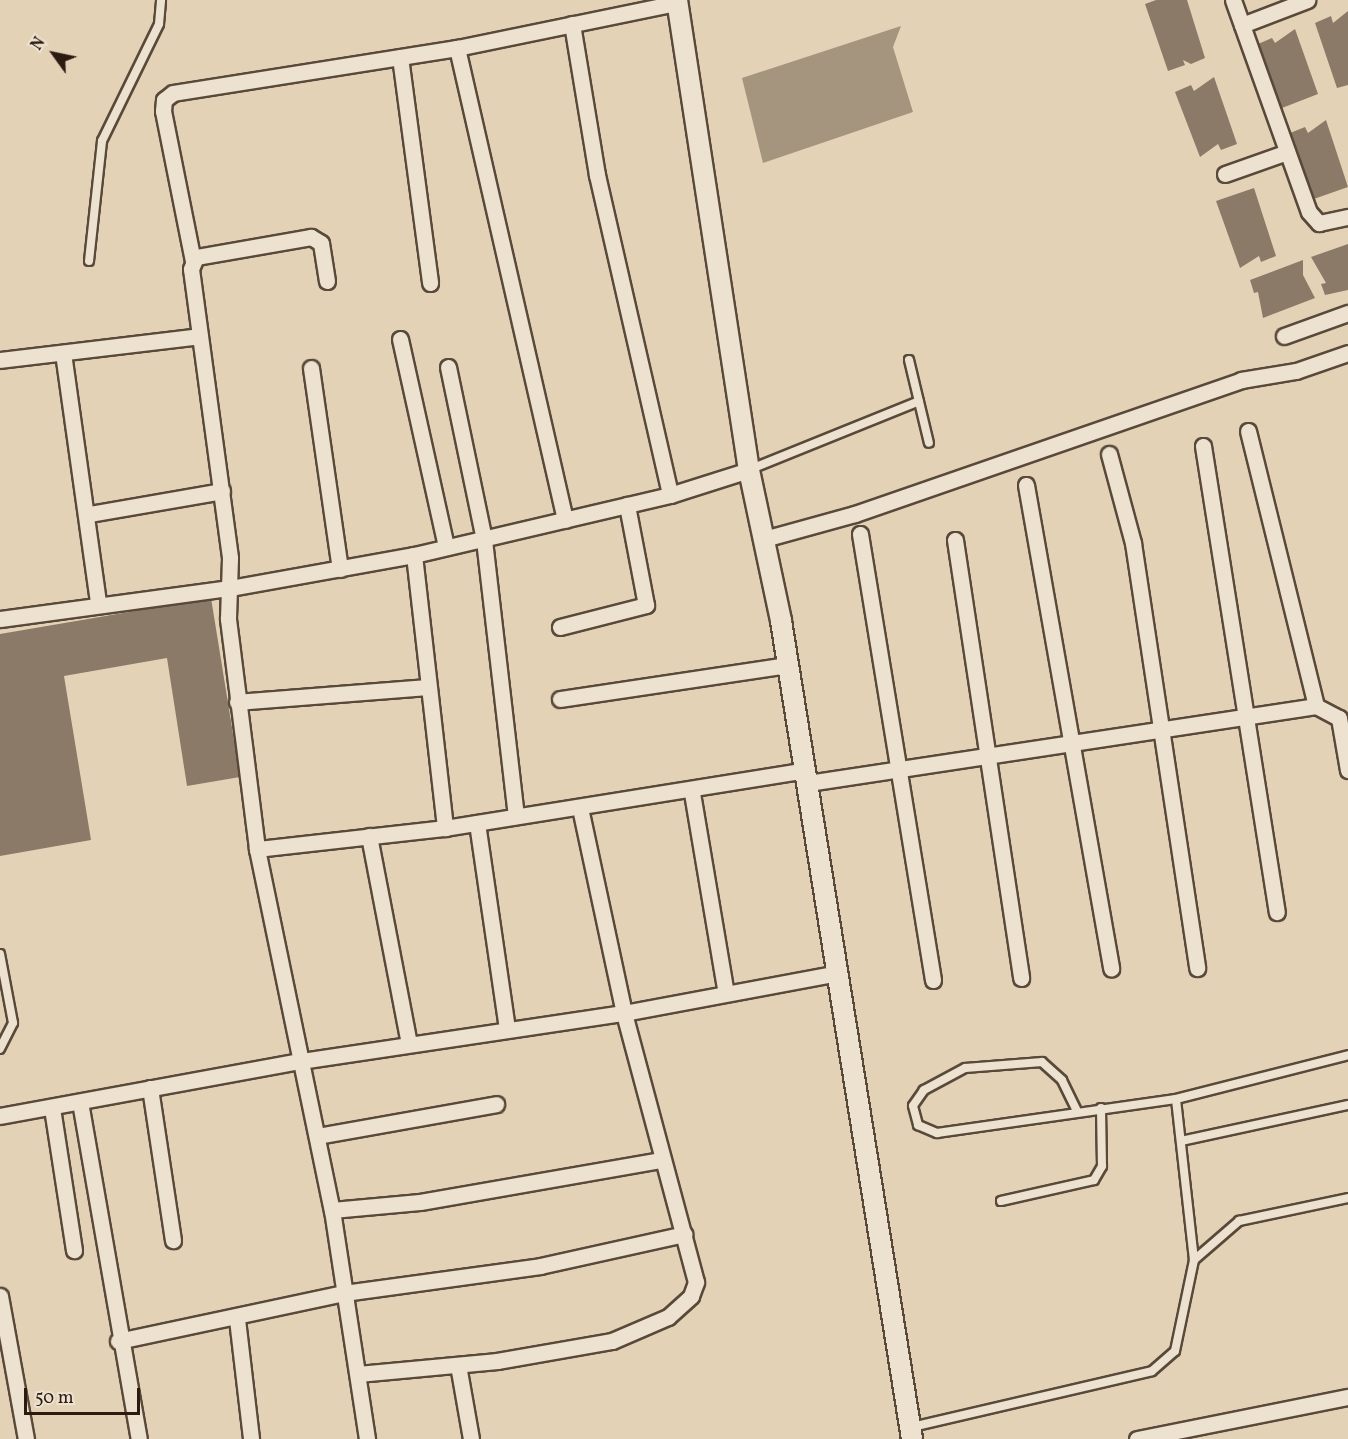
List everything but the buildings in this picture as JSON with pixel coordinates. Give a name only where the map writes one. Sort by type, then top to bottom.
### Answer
[{"type":"street","points":[[1233,0],[1309,212],[1319,223],[1348,217]]},
{"type":"street","points":[[1242,25],[1307,0]]},
{"type":"street","points":[[367,1439],[332,1210],[258,849],[237,702],[222,491],[200,336],[193,261],[164,100],[173,93],[456,48],[677,2],[749,470],[788,665],[807,777],[911,1433]]},
{"type":"street","points":[[572,24],[597,175],[670,495]]},
{"type":"street","points":[[456,48],[565,520]]},
{"type":"street","points":[[400,57],[430,283]]},
{"type":"street","points":[[1225,174],[1287,152]]},
{"type":"street","points":[[193,261],[316,237],[327,281]]},
{"type":"street","points":[[1284,336],[1348,313]]},
{"type":"street","points":[[0,360],[200,336]]},
{"type":"street","points":[[400,339],[446,546]]},
{"type":"street","points":[[63,352],[89,514],[98,603]]},
{"type":"street","points":[[764,539],[855,514],[1241,380],[1296,371],[1348,353]]},
{"type":"street","points":[[448,367],[484,540],[516,816]]},
{"type":"street","points":[[311,368],[340,569]]},
{"type":"street","points":[[1248,431],[1316,706]]},
{"type":"street","points":[[1203,446],[1277,912]]},
{"type":"street","points":[[1109,454],[1133,543],[1197,968]]},
{"type":"street","points":[[0,619],[98,603],[230,588],[414,555],[670,495],[749,470]]},
{"type":"street","points":[[1026,485],[1111,969]]},
{"type":"street","points":[[89,514],[222,491]]},
{"type":"street","points":[[560,627],[646,604],[627,505]]},
{"type":"street","points":[[860,534],[933,980]]},
{"type":"street","points":[[955,540],[984,757],[1021,978]]},
{"type":"street","points":[[414,555],[426,687],[445,828]]},
{"type":"street","points":[[560,699],[788,665]]},
{"type":"street","points":[[237,702],[426,687]]},
{"type":"street","points":[[258,849],[445,828],[516,816],[807,777],[897,770],[1316,706],[1339,718],[1348,770]]},
{"type":"street","points":[[692,792],[726,993]]},
{"type":"street","points":[[358,1374],[458,1365],[612,1341],[668,1317],[691,1296],[696,1282],[661,1160],[624,1013],[580,808]]},
{"type":"street","points":[[477,823],[507,1029]]},
{"type":"street","points":[[369,836],[409,1043]]},
{"type":"street","points":[[0,1116],[301,1060],[624,1013],[838,973]]},
{"type":"street","points":[[150,1088],[172,1240]]},
{"type":"street","points":[[80,1102],[118,1341],[139,1439]]},
{"type":"street","points":[[316,1136],[496,1104]]},
{"type":"street","points":[[52,1108],[74,1250]]},
{"type":"street","points":[[332,1210],[420,1202],[661,1160]]},
{"type":"street","points":[[118,1341],[237,1319],[344,1293],[540,1266],[684,1234]]},
{"type":"street","points":[[0,1296],[26,1439]]},
{"type":"street","points":[[237,1319],[251,1439]]},
{"type":"street","points":[[458,1365],[471,1439]]},
{"type":"street","points":[[1137,1439],[1348,1397]]},
{"type":"lane","points":[[90,261],[102,141],[159,24],[161,0]]},
{"type":"lane","points":[[909,360],[929,443]]},
{"type":"lane","points":[[749,470],[919,401]]},
{"type":"lane","points":[[0,954],[13,1023],[0,1049]]},
{"type":"lane","points":[[1077,1111],[1062,1080],[1042,1062],[965,1068],[924,1090],[913,1106],[918,1125],[937,1133],[1077,1111],[1176,1099],[1348,1055]]},
{"type":"lane","points":[[911,1433],[1152,1371],[1175,1351],[1194,1260],[1176,1099]]},
{"type":"lane","points":[[1181,1141],[1348,1105]]},
{"type":"lane","points":[[1001,1201],[1094,1180],[1102,1166],[1101,1108]]},
{"type":"lane","points":[[1194,1260],[1239,1221],[1348,1198]]},
{"type":"shaded area","points":[[901,26],[893,47],[913,112],[763,163],[742,78]]}]
